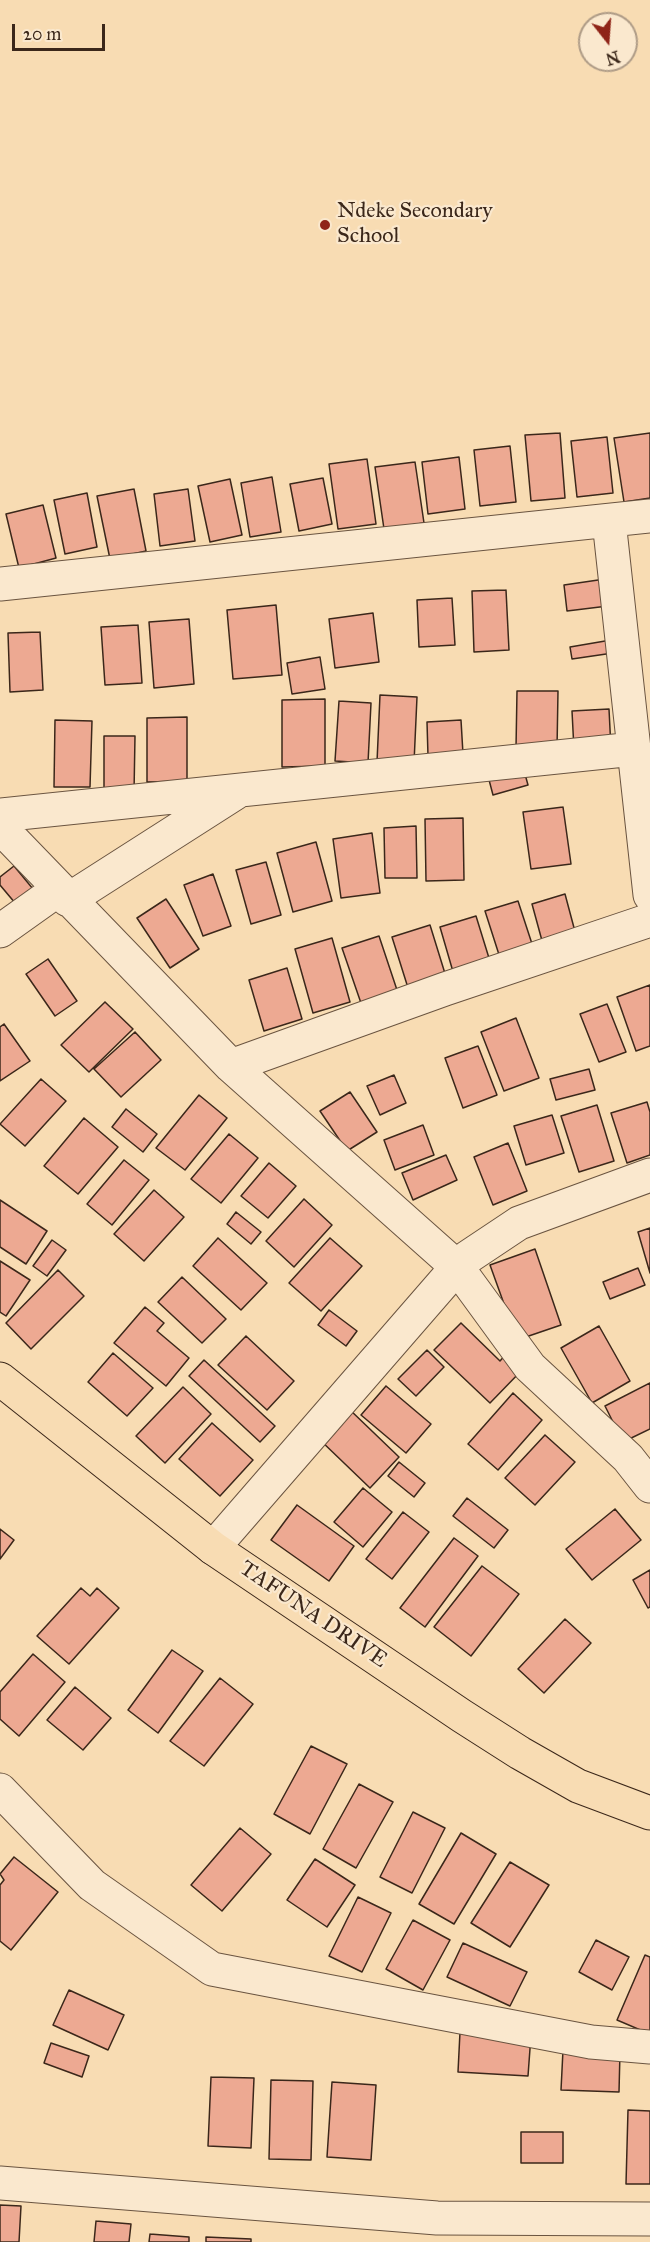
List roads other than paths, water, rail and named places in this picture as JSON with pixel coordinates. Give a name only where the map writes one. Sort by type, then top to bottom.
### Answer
[{"type":"main road","name":"TAFUNA DRIVE","points":[[0,1379],[213,1548],[520,1753],[578,1786],[650,1813]]},
{"type":"street","points":[[0,584],[650,516]]},
{"type":"street","points":[[609,521],[650,895]]},
{"type":"street","points":[[0,815],[243,787],[633,749]]},
{"type":"street","points":[[0,930],[243,787]]},
{"type":"street","points":[[0,827],[231,1066],[457,1267],[530,1367],[639,1454],[650,1486]]},
{"type":"street","points":[[231,1066],[445,989],[650,920]]},
{"type":"street","points":[[213,1548],[457,1267],[491,1239],[519,1223],[650,1175]]},
{"type":"street","points":[[0,1790],[92,1885],[212,1969],[591,2042],[650,2047]]},
{"type":"street","points":[[0,2183],[437,2217],[650,2219]]},
{"type":"place","name":"Ndeke Secondary School","points":[[325,225]]}]
